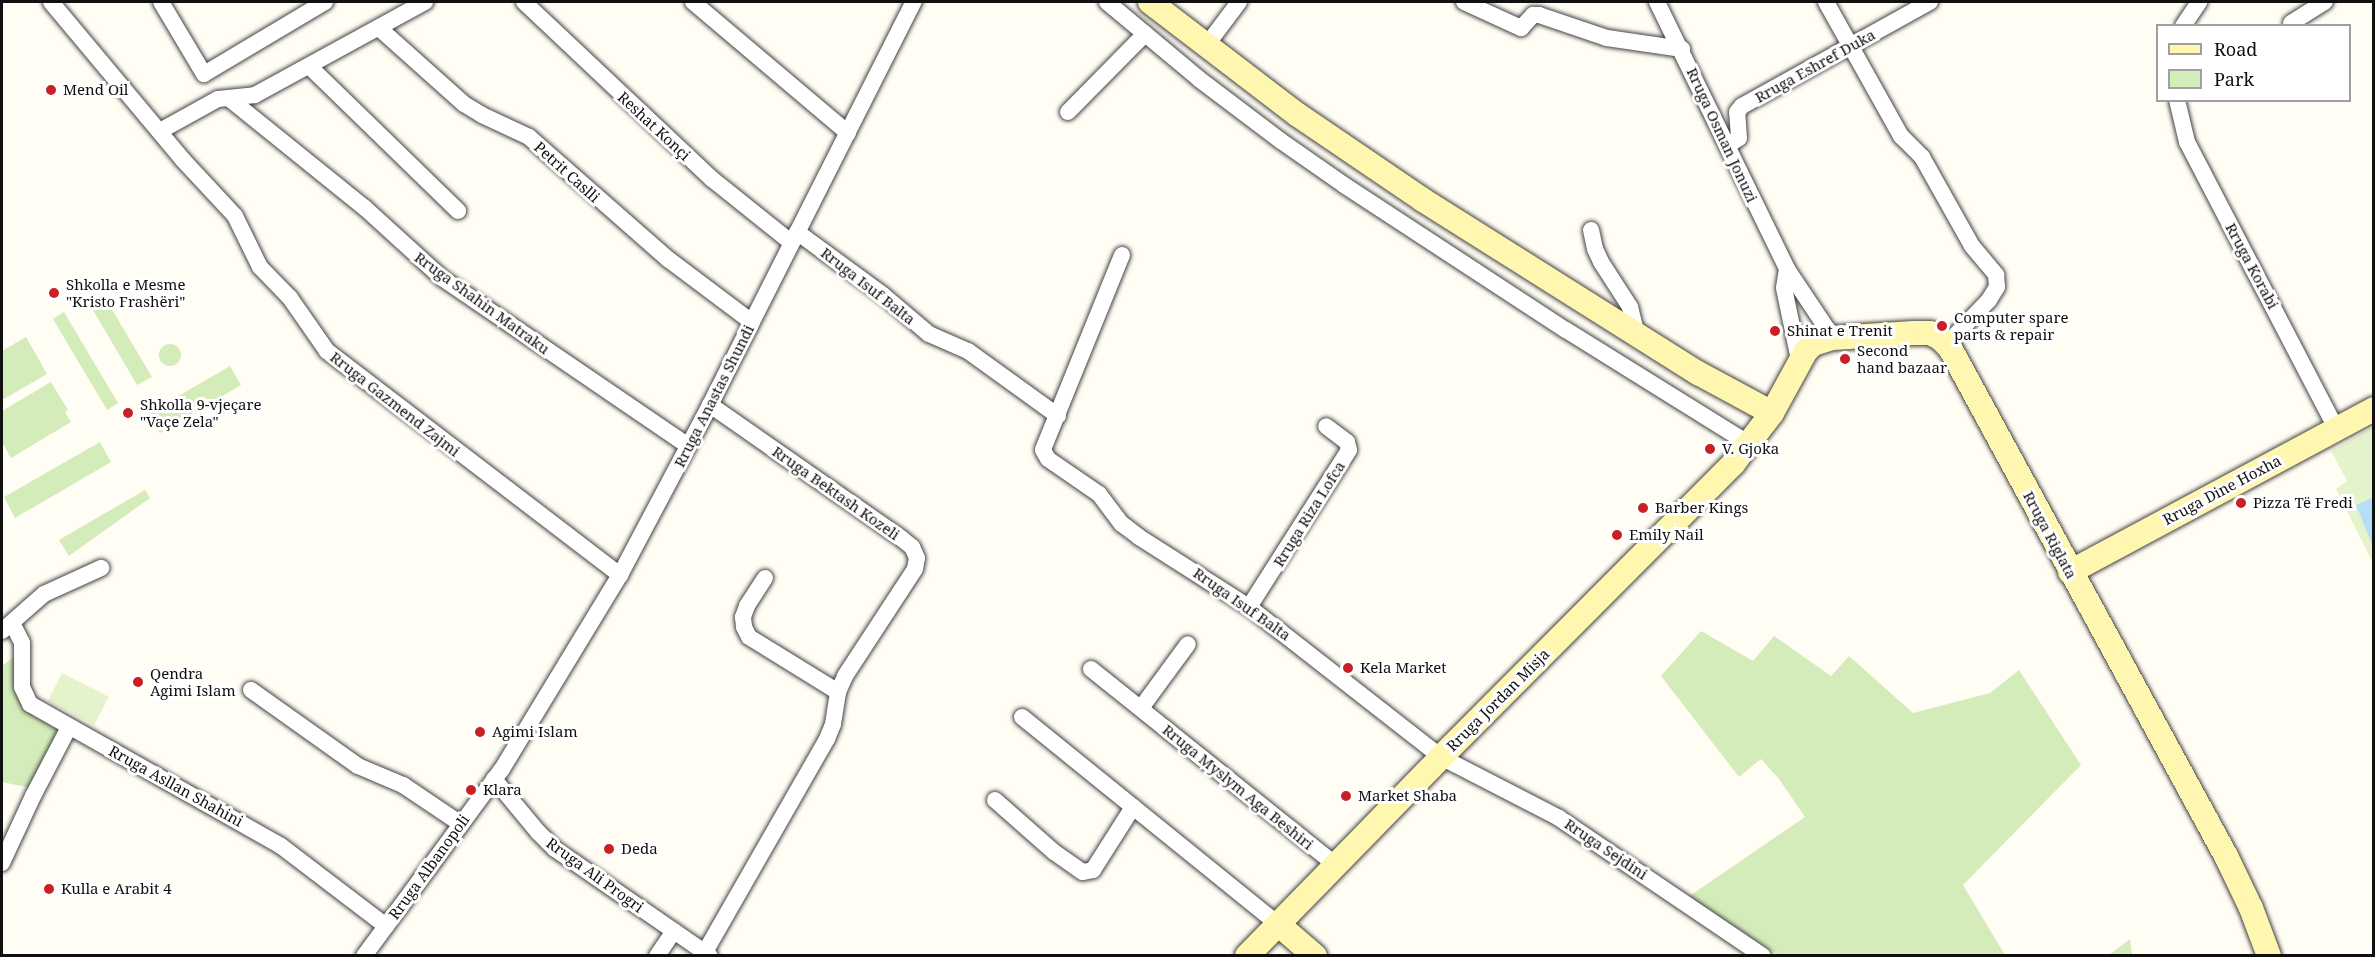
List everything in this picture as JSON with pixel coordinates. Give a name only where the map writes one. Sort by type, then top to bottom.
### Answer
[{"type":"street","name":"Rruga Gazmend Zajmi","points":[[51,2],[235,216],[260,267],[290,298],[333,357],[620,574]]},
{"type":"street","points":[[161,2],[204,74],[325,2]]},
{"type":"street","points":[[160,131],[218,99],[231,100],[255,95],[425,2]]},
{"type":"street","name":"Reshat Konçi","points":[[524,2],[712,179],[795,238]]},
{"type":"street","points":[[693,2],[848,133]]},
{"type":"street","name":"Rruga Anastas Shundi","points":[[494,779],[526,733],[620,574],[753,322],[914,2]]},
{"type":"street","points":[[1107,2],[1281,141],[1344,185],[1537,311],[1749,444],[1772,413],[1799,360],[1813,344],[1833,338],[1930,333],[1947,344],[1989,300],[1997,288],[1996,275],[1972,246],[1922,157],[1900,136],[1826,2]]},
{"type":"street","points":[[1150,2],[1351,152],[1637,335],[1742,399],[1772,413]]},
{"type":"street","points":[[1206,46],[1239,2]]},
{"type":"street","points":[[1464,2],[1521,28],[1533,15],[1539,15],[1607,38],[1682,49]]},
{"type":"street","name":"Rruga Osman Jonuzi","points":[[1657,2],[1682,49],[1787,270],[1833,338]]},
{"type":"street","name":"Rruga Eshref Duka","points":[[1727,146],[1739,138],[1737,112],[1742,106],[1930,2]]},
{"type":"street","points":[[2184,24],[2199,2]]},
{"type":"street","points":[[2291,23],[2325,2]]},
{"type":"street","name":"Petrit Caslli","points":[[379,28],[464,104],[529,137],[668,259],[753,322]]},
{"type":"street","points":[[1068,112],[1145,34]]},
{"type":"street","points":[[309,66],[458,211]]},
{"type":"street","name":"Rruga Shahin Matraku","points":[[231,100],[365,208],[442,278],[688,446]]},
{"type":"street","name":"Rruga Korabi","points":[[2177,102],[2187,142],[2336,428]]},
{"type":"street","points":[[1592,230],[1595,249],[1630,307],[1637,335]]},
{"type":"street","name":"Rruga Isuf Balta","points":[[795,238],[875,289],[929,334],[968,351],[1059,416],[1043,450],[1044,454],[1099,494],[1122,524],[1250,607],[1441,757]]},
{"type":"street","points":[[1059,416],[1122,255]]},
{"type":"street","name":"Rruga Osman Jonuzi","points":[[1787,270],[1784,288],[1799,360]]},
{"type":"street","name":"Rruga Riglata","points":[[1947,344],[2227,858],[2251,908],[2270,956]]},
{"type":"street","name":"Rruga Bektash Kozeli","points":[[707,954],[826,739],[833,724],[838,692],[845,676],[915,569],[917,558],[912,547],[901,538],[710,405]]},
{"type":"street","name":"Rruga Dine Hoxha","points":[[2070,572],[2373,409]]},
{"type":"street","name":"Rruga Riza Lofca","points":[[1250,607],[1349,450],[1347,442],[1326,426]]},
{"type":"street","name":"Rruga Jordan Misja","points":[[1247,956],[1441,757],[1725,473],[1749,444]]},
{"type":"street","points":[[7,627],[44,594],[101,568]]},
{"type":"street","points":[[765,578],[747,606],[743,617],[744,627],[749,637],[838,692]]},
{"type":"street","name":"Rruga Asllan Shahini","points":[[7,627],[22,643],[24,696],[38,711],[229,814],[281,846],[386,926]]},
{"type":"street","points":[[1141,708],[1188,644]]},
{"type":"street","name":"Rruga Myslym Aga Beshiri","points":[[1091,669],[1336,866]]},
{"type":"street","points":[[251,690],[358,766],[403,785],[461,824]]},
{"type":"street","points":[[1022,717],[1315,956]]},
{"type":"street","points":[[2,863],[33,796],[69,727]]},
{"type":"street","name":"Rruga Sejdini","points":[[1441,757],[1559,818],[1763,956]]},
{"type":"street","name":"Rruga Albanopoli","points":[[364,956],[494,779]]},
{"type":"street","name":"Rruga Ali Progri","points":[[494,779],[555,849],[707,954]]},
{"type":"street","points":[[995,800],[1061,857],[1083,872],[1093,870],[1133,807]]},
{"type":"street","points":[[657,956],[674,931]]},
{"type":"green space","points":[[104,296],[152,377],[137,385],[90,305]]},
{"type":"green space","points":[[64,312],[118,403],[107,410],[53,319]]},
{"type":"green space","points":[[26,337],[47,374],[2,400],[2,351]]},
{"type":"green space","points":[[170,344],[178,347],[181,355],[178,363],[170,366],[162,363],[159,355],[162,347]]},
{"type":"green space","points":[[230,366],[241,385],[160,433],[149,413]]},
{"type":"green space","points":[[51,382],[68,410],[65,412],[71,422],[11,458],[2,442],[2,411]]},
{"type":"green space","points":[[2373,427],[2373,563],[2336,489],[2347,481],[2331,451]]},
{"type":"green space","points":[[100,442],[111,462],[15,518],[4,497]]},
{"type":"green space","points":[[145,490],[150,498],[69,556],[59,540]]},
{"type":"green space","points":[[1701,631],[1753,661],[1774,636],[1831,676],[1849,656],[1913,713],[1990,693],[2019,670],[2081,765],[1963,885],[2005,955],[1778,955],[1688,897],[1805,817],[1779,779],[1761,759],[1739,777],[1661,676]]},
{"type":"green space","points":[[16,655],[27,710],[61,732],[31,788],[2,782],[2,666]]},
{"type":"green space","points":[[62,673],[109,697],[94,725],[48,701]]},
{"type":"green space","points":[[2130,939],[2132,955],[2109,955]]},
{"type":"water","points":[[2372,498],[2374,501],[2373,547],[2356,505]]},
{"type":"place","name":"Mend Oil","points":[[51,90]]},
{"type":"place","name":"Shkolla e Mesme \"Kristo Frashëri\"","points":[[54,293]]},
{"type":"place","name":"Computer spare parts & repair","points":[[1942,326]]},
{"type":"place","name":"Shinat e Trenit","points":[[1775,331]]},
{"type":"place","name":"Second hand bazaar","points":[[1845,359]]},
{"type":"place","name":"Shkolla 9-vjeçare \"Vaçe Zela\"","points":[[128,413]]},
{"type":"place","name":"V. Gjoka","points":[[1710,449]]},
{"type":"place","name":"Pizza Të Fredi","points":[[2241,503]]},
{"type":"place","name":"Barber Kings","points":[[1643,508]]},
{"type":"place","name":"Emily Nail","points":[[1617,535]]},
{"type":"place","name":"Kela Market","points":[[1348,668]]},
{"type":"place","name":"Qendra Agimi Islam","points":[[138,682]]},
{"type":"place","name":"Agimi Islam","points":[[480,732]]},
{"type":"place","name":"Klara","points":[[471,790]]},
{"type":"place","name":"Market Shaba","points":[[1346,796]]},
{"type":"place","name":"Deda","points":[[609,849]]},
{"type":"place","name":"Kulla e Arabit 4","points":[[49,889]]}]
